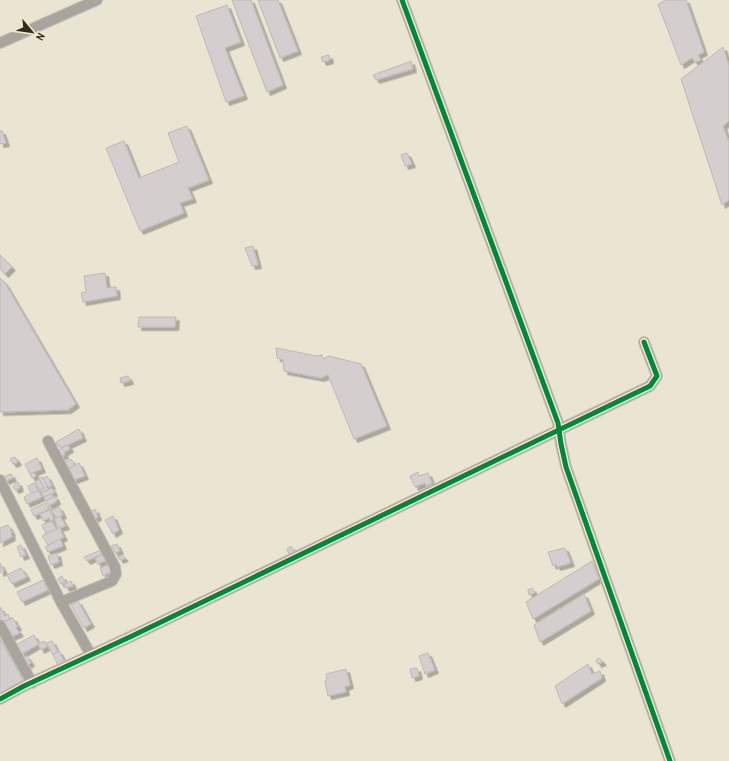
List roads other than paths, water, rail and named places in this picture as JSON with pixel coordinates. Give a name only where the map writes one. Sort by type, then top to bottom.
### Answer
[{"type":"street","points":[[0,43],[97,0]]},
{"type":"street","points":[[402,0],[558,423],[566,467],[670,761]]},
{"type":"street","points":[[0,699],[650,386],[657,376],[644,342]]},
{"type":"street","points":[[48,441],[115,567],[116,574],[112,581],[61,602]]},
{"type":"street","points":[[0,480],[61,602],[91,655]]},
{"type":"street","points":[[0,625],[32,683]]}]
